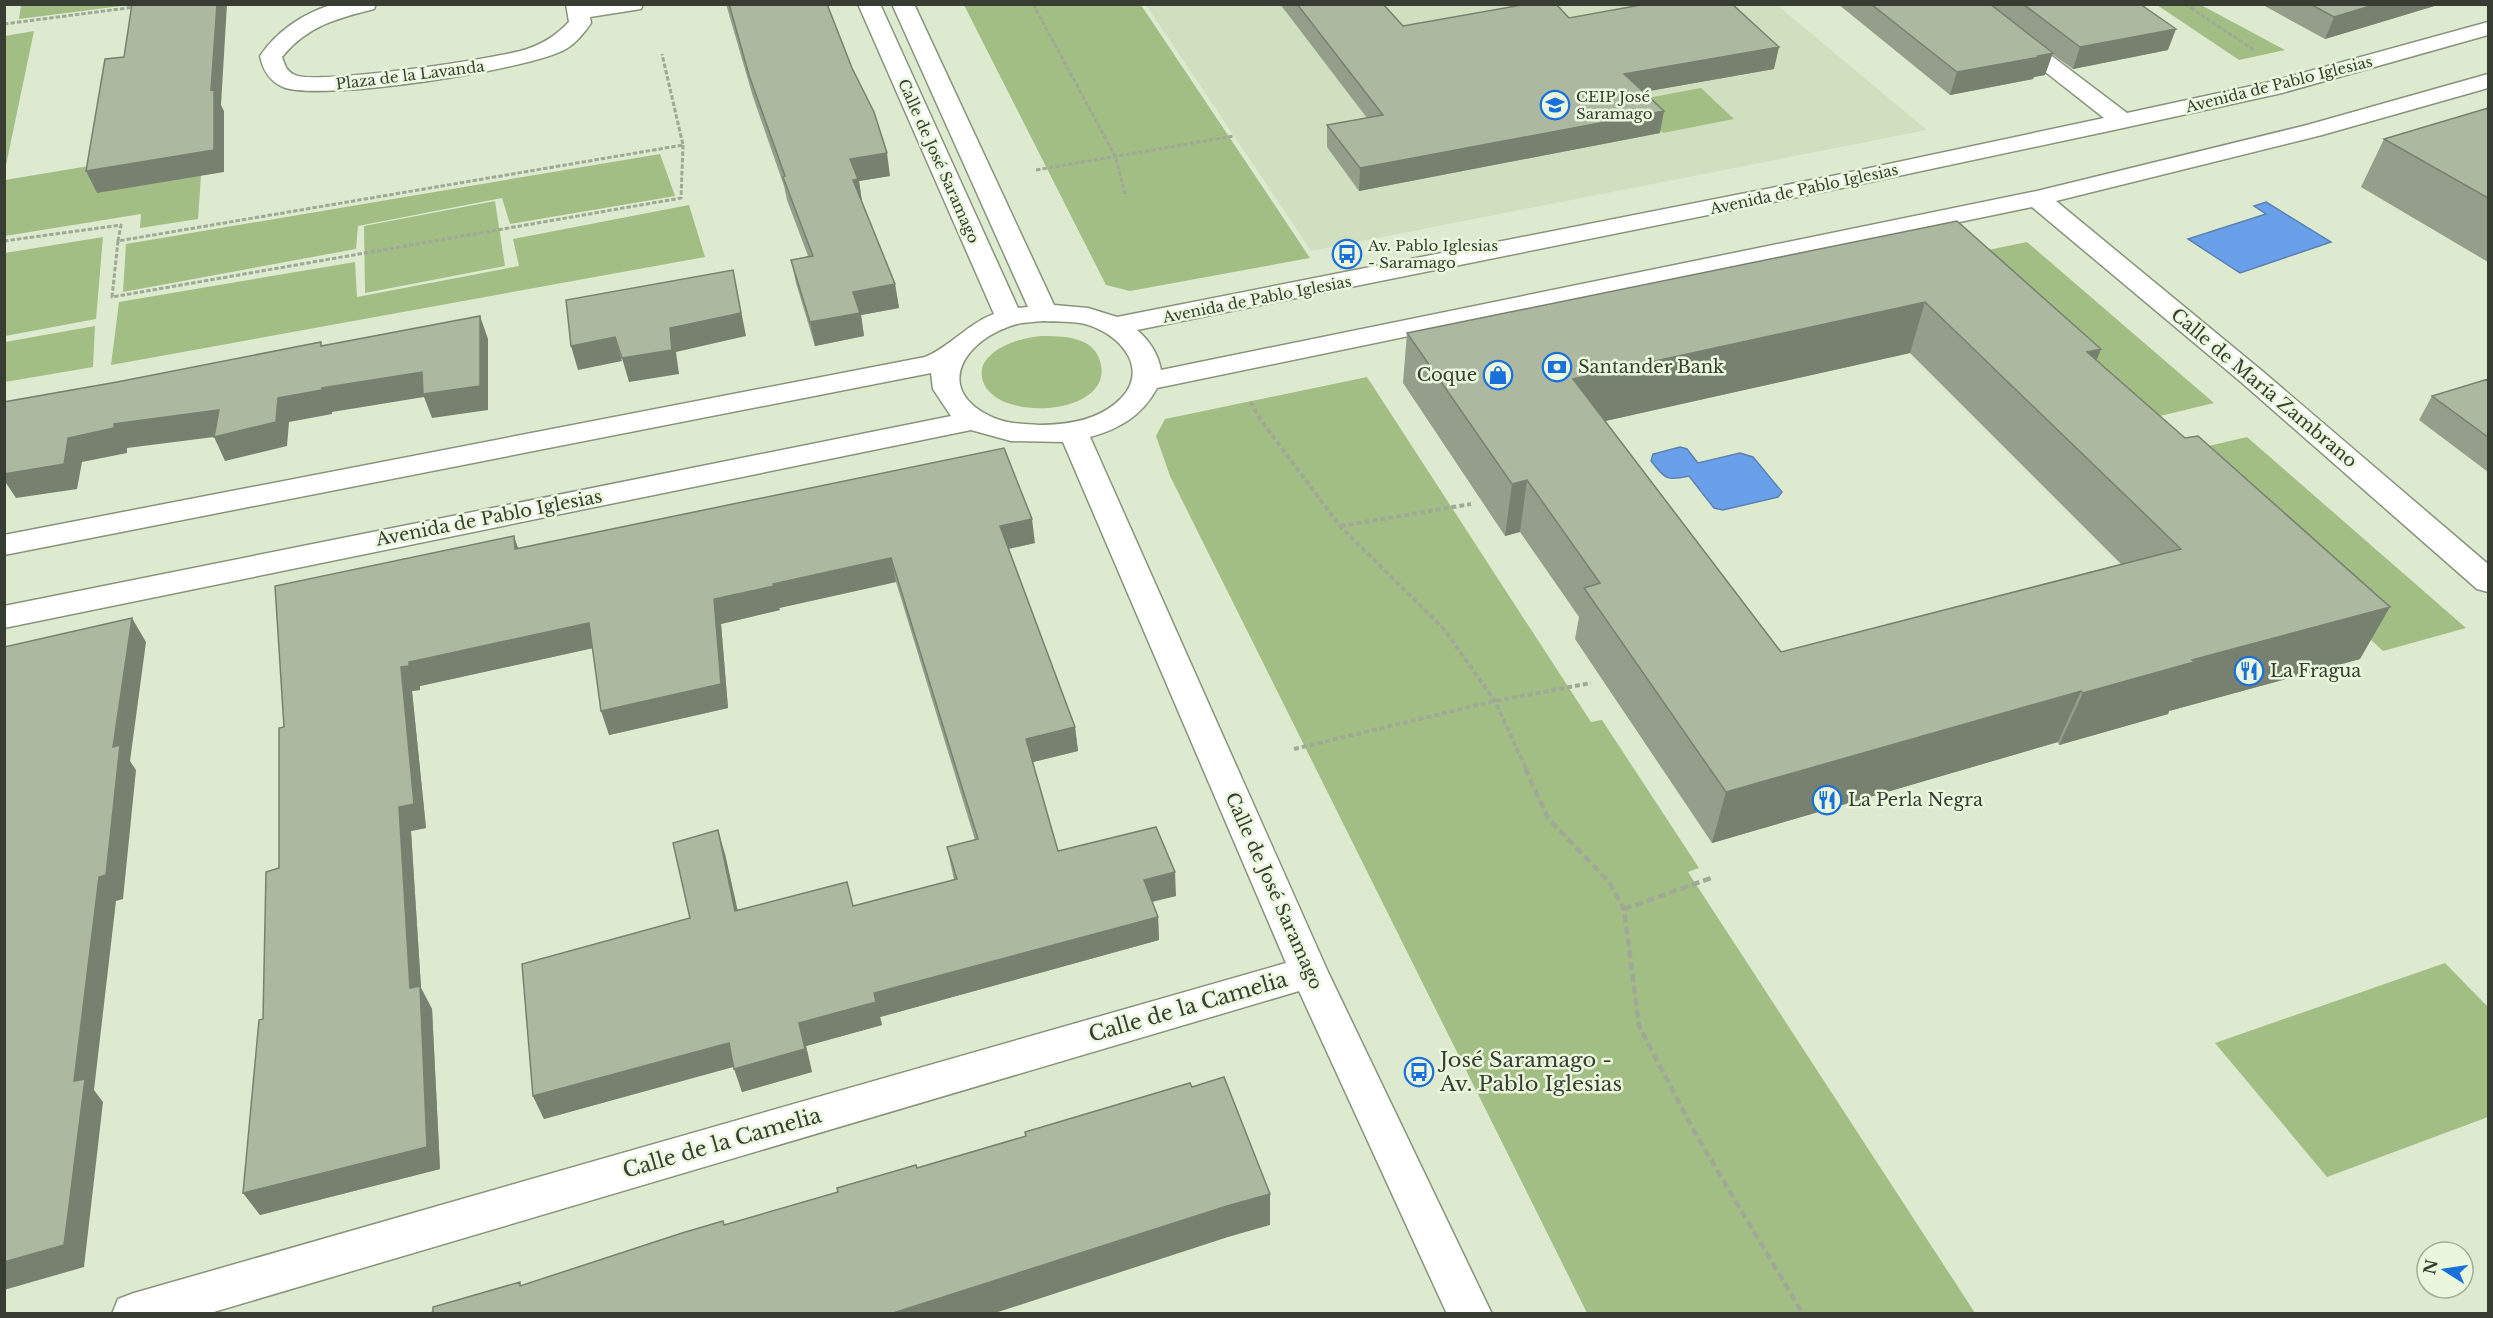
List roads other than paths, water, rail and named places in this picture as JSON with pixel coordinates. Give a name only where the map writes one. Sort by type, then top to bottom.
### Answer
[{"type":"street","name":"Plaza de la Lavanda","points":[[366,4],[326,14],[303,24],[283,39],[271,56],[275,70],[290,82],[338,85],[498,63],[533,55],[560,44],[580,23],[578,8],[633,4]]},
{"type":"street","name":"Calle de José Saramago","points":[[869,4],[1009,317]]},
{"type":"street","name":"Calle de José Saramago","points":[[903,4],[1044,313]]},
{"type":"street","points":[[1969,4],[2123,121]]},
{"type":"street","name":"Avenida de Pablo Iglesias","points":[[1115,326],[1837,183],[2123,121],[2274,87],[2488,28]]},
{"type":"street","points":[[1146,382],[2037,198],[2314,130],[2488,81]]},
{"type":"street","name":"Calle de María Zambrano","points":[[2037,198],[2251,376],[2488,580]]},
{"type":"street","points":[[4,545],[932,364],[949,357],[962,343],[986,327],[1009,317],[1044,313],[1074,314],[1094,318],[1115,326],[1140,346],[1148,363],[1146,382],[1137,398],[1120,412],[1099,424],[1073,432],[1037,435],[1003,431],[974,420],[953,403],[944,383],[949,357]]},
{"type":"street","name":"Avenida de Pablo Iglesias","points":[[4,617],[974,420]]},
{"type":"street","name":"Calle de José Saramago","points":[[1073,432],[1309,972],[1470,1314]]},
{"type":"street","name":"Calle de la Camelia","points":[[134,1314],[1309,972]]},
{"type":"water","points":[[2266,202],[2331,242],[2240,273],[2188,239],[2266,214],[2254,206]]},
{"type":"water","points":[[1680,447],[1687,449],[1698,463],[1740,453],[1753,457],[1782,492],[1778,497],[1723,510],[1714,508],[1689,476],[1667,477],[1651,461],[1653,454]]},
{"type":"place","name":"CEIP José Saramago","points":[[1555,105]]},
{"type":"place","name":"Av. Pablo Iglesias - Saramago","points":[[1347,254]]},
{"type":"place","name":"Santander Bank","points":[[1557,367]]},
{"type":"place","name":"Coque","points":[[1498,375]]},
{"type":"place","name":"La Fragua","points":[[2249,671]]},
{"type":"place","name":"La Perla Negra","points":[[1827,800]]},
{"type":"place","name":"José Saramago - Av. Pablo Iglesias","points":[[1419,1072]]}]
